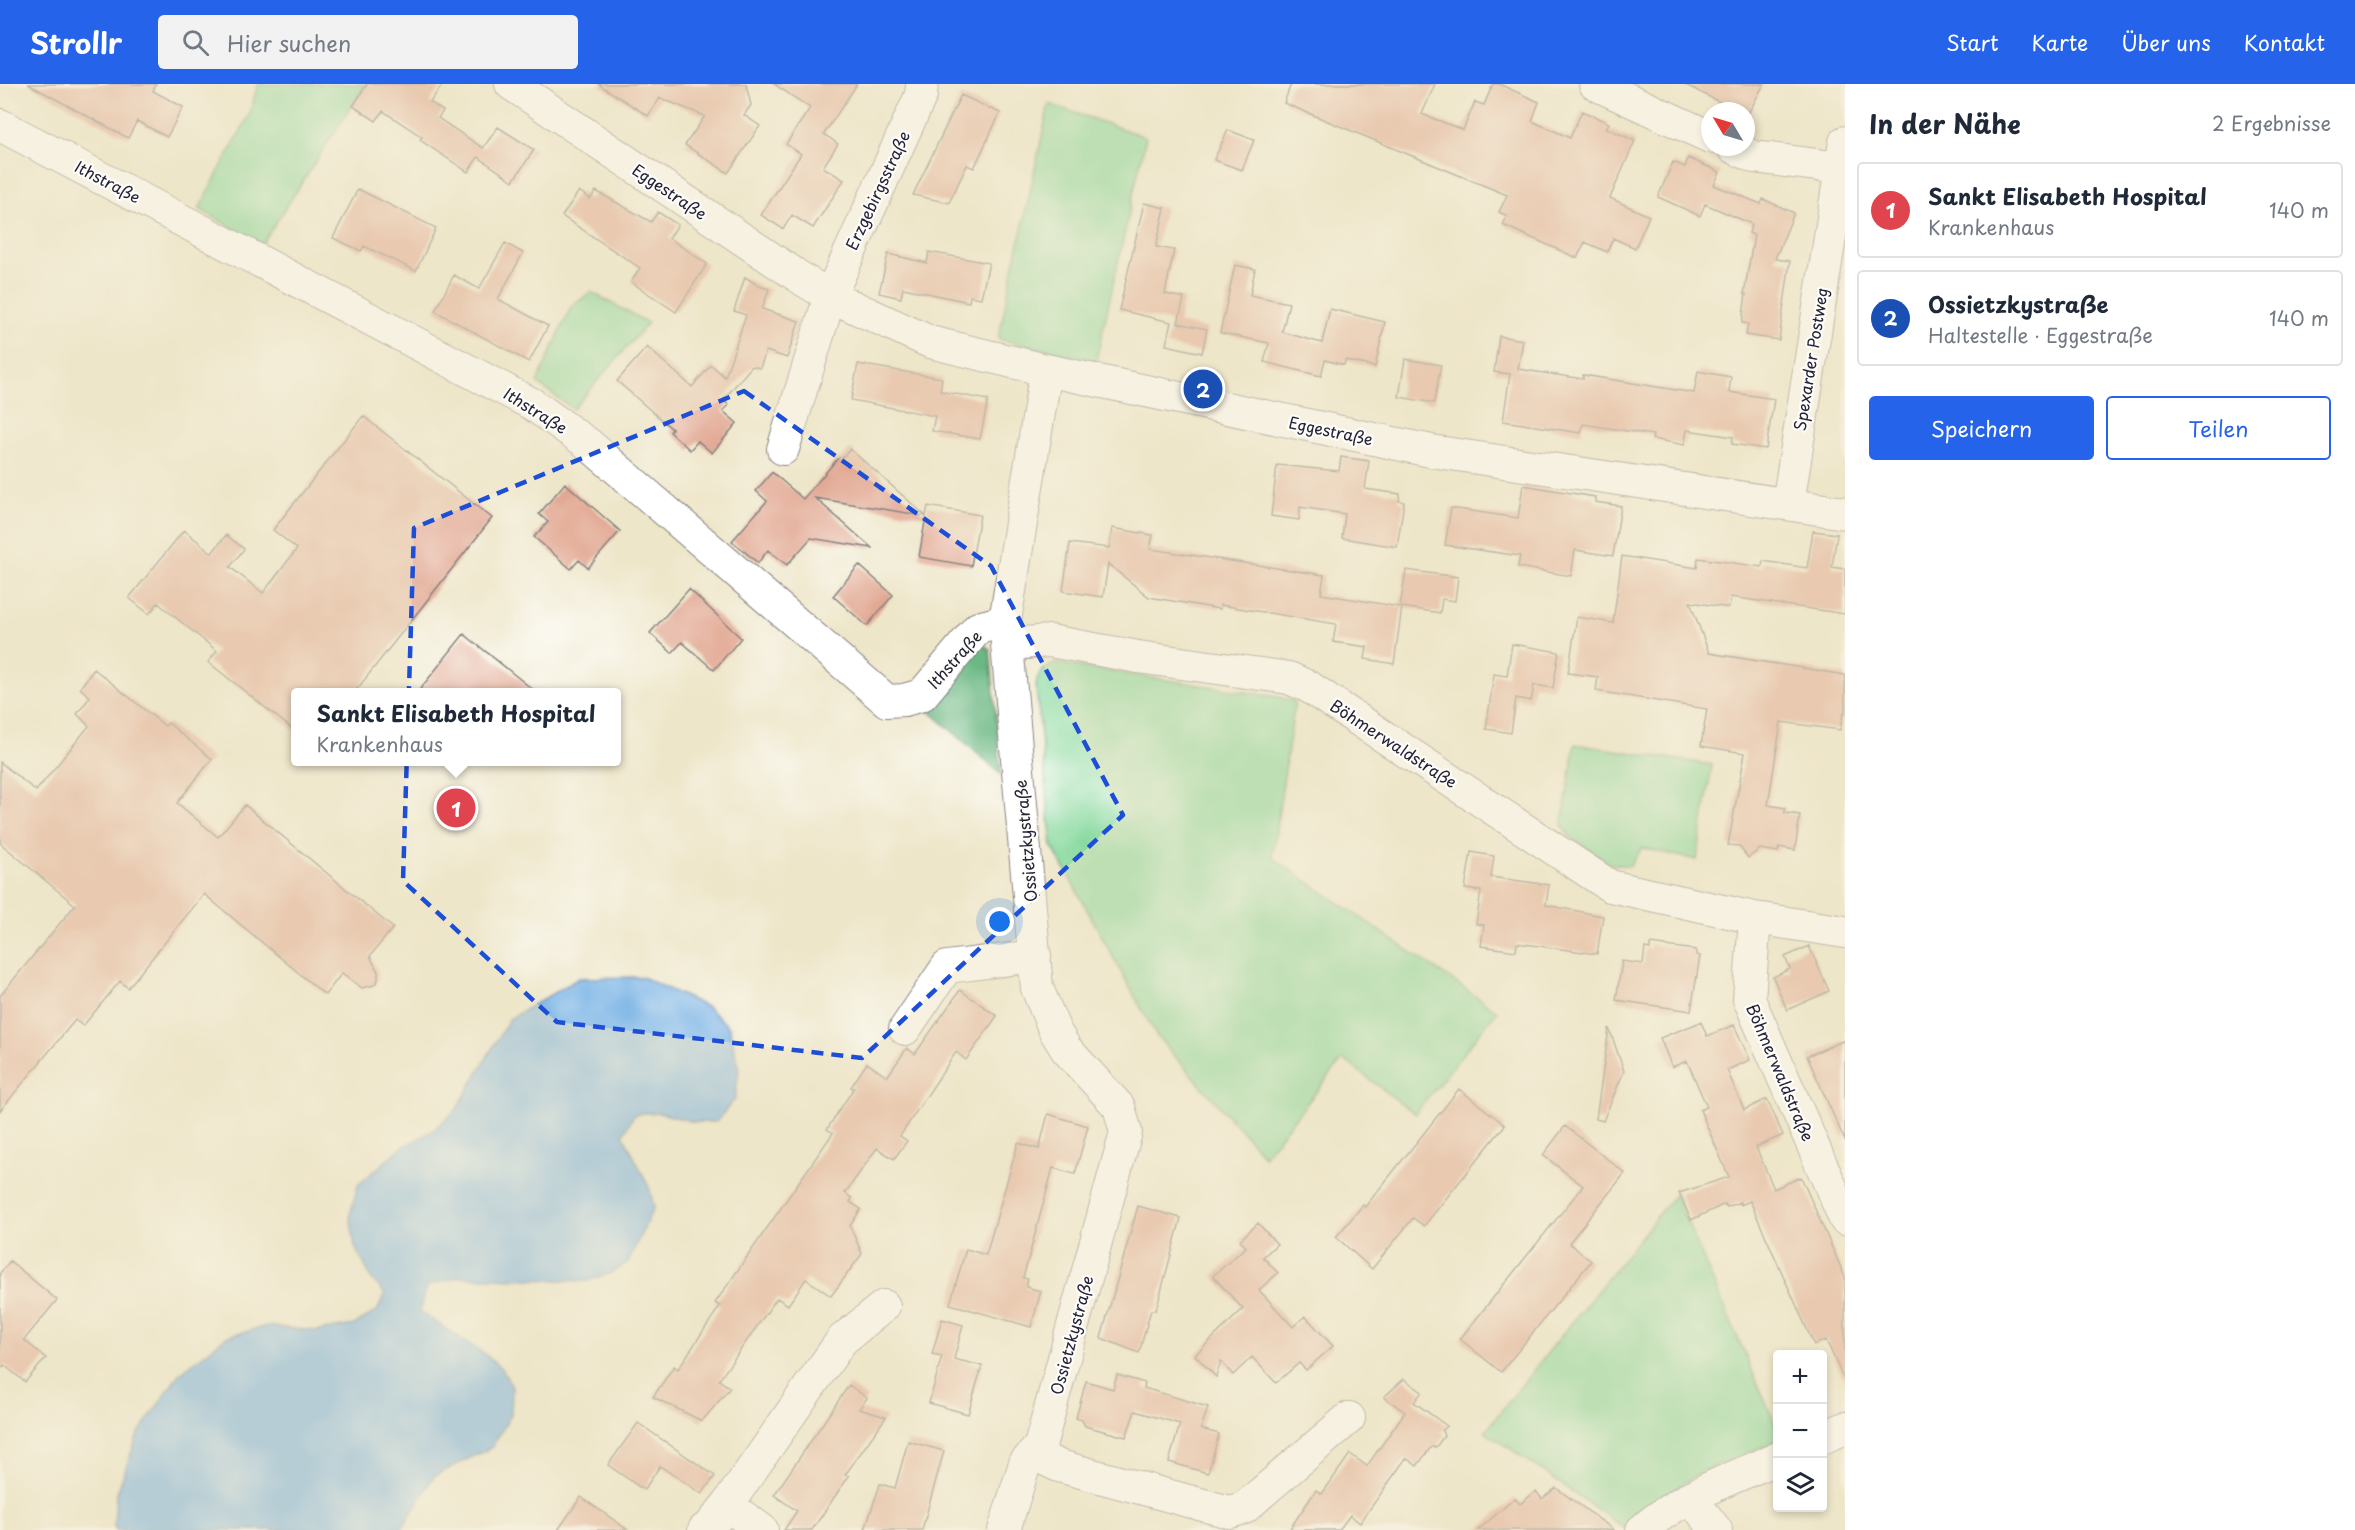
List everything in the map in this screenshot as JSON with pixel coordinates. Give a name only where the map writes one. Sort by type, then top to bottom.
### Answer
[{"type":"street","name":"Eggestraße","points":[[511,84],[830,296],[930,342],[1046,370],[1431,451],[1845,513]]},
{"type":"street","name":"Erzgebirgsstraße","points":[[830,296],[921,95],[922,84]]},
{"type":"street","points":[[1595,84],[1701,132]]},
{"type":"street","name":"Ithstraße","points":[[0,125],[532,404],[587,443],[887,700],[904,700],[922,694],[978,628],[1007,632]]},
{"type":"street","points":[[1752,156],[1843,155]]},
{"type":"street","name":"Spexarder Postweg","points":[[1788,504],[1843,155]]},
{"type":"street","points":[[783,449],[830,296]]},
{"type":"street","name":"Ossietzkystraße","points":[[1004,1530],[1025,1463],[1040,1446],[1126,1132],[1119,1107],[1066,1049],[1055,1031],[1037,988],[1007,632],[1046,370]]},
{"type":"street","name":"Böhmerwaldstraße","points":[[1007,632],[1138,657],[1289,678],[1309,687],[1610,886],[1755,918],[1845,932]]},
{"type":"street","name":"Böhmerwaldstraße","points":[[1755,918],[1749,999],[1845,1219]]},
{"type":"street","points":[[905,1029],[947,967],[1035,956]]},
{"type":"street","points":[[704,1530],[727,1505],[842,1340],[884,1306]]},
{"type":"street","points":[[1033,1454],[1059,1466],[1229,1512],[1244,1508],[1349,1418]]},
{"type":"street","points":[[1827,1436],[1845,1428]]},
{"type":"street","points":[[1642,1530],[1665,1512],[1690,1497],[1773,1460]]},
{"type":"street","points":[[1690,1497],[1716,1530]]},
{"type":"street","points":[[727,1505],[762,1530]]},
{"type":"highlighted area","points":[[744,391],[991,566],[1123,815],[862,1058],[557,1022],[403,881],[414,528]]},
{"type":"green space","points":[[258,84],[366,84],[262,244],[199,209],[250,113]]},
{"type":"green space","points":[[1049,104],[1146,137],[1096,361],[998,339]]},
{"type":"green space","points":[[591,292],[648,323],[573,409],[537,383],[571,307]]},
{"type":"green space","points":[[983,645],[990,649],[1001,774],[928,710],[976,648]]},
{"type":"green space","points":[[1055,663],[1279,697],[1295,702],[1272,857],[1497,1011],[1415,1114],[1343,1059],[1264,1156],[1156,1035],[1052,846],[1036,685],[1040,674]]},
{"type":"green space","points":[[1575,744],[1712,765],[1697,860],[1642,848],[1630,866],[1610,864],[1569,836],[1562,825]]},
{"type":"green space","points":[[1675,1194],[1773,1419],[1773,1443],[1704,1471],[1656,1500],[1624,1528],[1485,1431]]},
{"type":"water","points":[[642,977],[707,1007],[729,1027],[739,1069],[735,1099],[716,1122],[694,1122],[657,1113],[634,1115],[623,1134],[649,1187],[654,1207],[628,1262],[611,1273],[587,1281],[458,1277],[427,1286],[420,1312],[486,1355],[502,1369],[512,1387],[511,1415],[492,1447],[434,1476],[401,1530],[116,1530],[114,1526],[116,1496],[138,1434],[179,1374],[226,1337],[267,1326],[318,1331],[354,1325],[377,1311],[385,1294],[372,1279],[355,1247],[350,1215],[358,1185],[401,1148],[431,1132],[457,1109],[509,1019],[579,978]]},
{"type":"building","points":[[28,84],[156,84],[153,91],[183,107],[167,137],[137,121],[128,138]]},
{"type":"building","points":[[367,84],[443,84],[430,102],[443,111],[438,118],[483,148],[498,127],[534,150],[513,181],[478,157],[468,172],[420,140],[422,137],[383,111],[376,121],[353,106]]},
{"type":"building","points":[[598,84],[746,84],[751,105],[744,115],[760,126],[728,173],[685,145],[705,116],[660,98],[648,116]]},
{"type":"building","points":[[774,84],[857,84],[824,134],[838,144],[823,167],[844,180],[813,228],[792,215],[783,229],[761,215],[801,154],[786,144],[810,108]]},
{"type":"building","points":[[1291,84],[1435,84],[1422,114],[1463,130],[1475,102],[1484,105],[1493,84],[1499,84],[1539,102],[1532,121],[1570,138],[1582,111],[1609,123],[1606,128],[1635,141],[1610,198],[1649,216],[1635,248],[1613,238],[1607,252],[1585,242],[1577,258],[1503,225],[1507,216],[1499,212],[1507,195],[1284,103]]},
{"type":"building","points":[[1684,84],[1764,84],[1754,102],[1719,102]]},
{"type":"building","points":[[961,95],[1000,113],[974,168],[967,165],[949,203],[913,195]]},
{"type":"building","points":[[1228,130],[1254,140],[1242,170],[1214,160]]},
{"type":"building","points":[[1688,158],[1720,172],[1714,185],[1761,204],[1763,199],[1794,213],[1775,259],[1790,261],[1779,340],[1746,335],[1748,324],[1742,323],[1746,294],[1744,294],[1754,235],[1749,233],[1752,224],[1705,204],[1700,216],[1658,197],[1673,162],[1685,167]]},
{"type":"building","points":[[358,189],[436,228],[416,271],[364,246],[361,251],[333,238]]},
{"type":"building","points":[[579,191],[590,199],[596,191],[651,222],[658,212],[678,225],[669,238],[707,264],[676,312],[631,282],[640,268],[562,216]]},
{"type":"building","points":[[1144,203],[1165,208],[1156,247],[1174,250],[1165,294],[1184,298],[1178,323],[1207,329],[1202,353],[1166,345],[1171,322],[1119,310]]},
{"type":"building","points":[[505,243],[523,253],[498,299],[548,326],[529,362],[435,311],[454,275],[479,289]]},
{"type":"building","points":[[929,252],[989,263],[981,298],[970,296],[969,302],[903,288],[901,298],[879,293],[888,254],[927,263]]},
{"type":"building","points":[[1235,265],[1255,269],[1250,295],[1289,303],[1282,332],[1322,343],[1330,309],[1385,322],[1375,367],[1345,360],[1344,365],[1325,360],[1321,376],[1264,362],[1269,343],[1220,333]]},
{"type":"building","points":[[745,277],[769,289],[762,309],[799,321],[787,358],[766,351],[760,368],[752,366],[723,400],[729,405],[723,411],[737,423],[712,453],[698,441],[690,450],[670,432],[672,429],[617,381],[647,347],[692,387],[711,365],[725,377],[746,315],[734,311]]},
{"type":"building","points":[[1499,336],[1523,340],[1518,369],[1583,379],[1583,375],[1694,393],[1698,371],[1731,377],[1729,392],[1774,399],[1766,449],[1732,444],[1733,437],[1687,430],[1684,445],[1652,439],[1653,435],[1583,424],[1581,433],[1503,421],[1510,374],[1494,372]]},
{"type":"building","points":[[1405,359],[1441,365],[1434,403],[1399,397]]},
{"type":"building","points":[[858,364],[942,378],[940,391],[988,400],[980,439],[932,431],[935,416],[851,400]]},
{"type":"building","points":[[363,416],[492,518],[358,688],[291,688],[291,728],[208,662],[217,651],[158,603],[149,614],[129,598],[184,530],[212,553],[226,535],[244,549],[230,567],[263,593],[297,549],[273,530]]},
{"type":"building","points":[[850,449],[926,516],[815,498],[872,548],[811,538],[787,565],[768,550],[758,563],[732,541],[767,501],[756,491],[772,472],[803,499],[839,457],[841,459]]},
{"type":"building","points":[[1341,457],[1369,461],[1365,489],[1400,494],[1399,501],[1404,502],[1397,547],[1342,538],[1345,514],[1300,507],[1299,520],[1271,516],[1277,465],[1339,471]]},
{"type":"building","points":[[565,483],[620,531],[588,568],[579,560],[571,569],[534,537],[548,522],[539,514]]},
{"type":"building","points":[[1523,485],[1595,497],[1595,502],[1621,506],[1613,556],[1575,550],[1571,576],[1518,567],[1520,556],[1445,545],[1451,508],[1518,518]]},
{"type":"building","points":[[928,506],[980,515],[971,566],[919,557]]},
{"type":"building","points":[[1112,528],[1153,535],[1150,549],[1324,575],[1321,594],[1400,607],[1406,570],[1458,577],[1455,601],[1442,599],[1440,613],[1402,607],[1394,664],[1365,659],[1367,647],[1333,642],[1336,624],[1220,605],[1220,609],[1149,597],[1108,564],[1103,597],[1063,591],[1070,543],[1109,548]]},
{"type":"building","points":[[1813,531],[1837,534],[1832,567],[1845,569],[1845,614],[1731,597],[1729,608],[1690,602],[1709,653],[1845,675],[1845,714],[1843,714],[1840,730],[1781,722],[1768,805],[1785,808],[1785,813],[1800,815],[1795,850],[1779,847],[1778,852],[1760,849],[1748,858],[1739,846],[1728,845],[1745,753],[1701,746],[1707,709],[1596,691],[1598,677],[1568,673],[1577,617],[1613,623],[1622,556],[1697,568],[1698,558],[1762,567],[1763,561],[1807,568]]},
{"type":"building","points":[[859,565],[893,595],[867,626],[833,596]]},
{"type":"building","points":[[689,589],[741,638],[714,670],[682,642],[672,653],[650,633]]},
{"type":"building","points":[[464,634],[531,688],[421,688]]},
{"type":"building","points":[[1512,644],[1559,652],[1553,688],[1534,685],[1531,701],[1516,698],[1511,733],[1486,729],[1494,674],[1507,676]]},
{"type":"building","points":[[94,669],[165,726],[168,723],[212,759],[177,803],[218,837],[245,805],[393,928],[370,956],[378,972],[378,980],[374,985],[362,988],[342,973],[325,995],[204,894],[128,988],[120,981],[83,1026],[75,1020],[0,1111],[0,996],[75,905],[0,843],[0,762],[36,791],[89,726],[77,714],[90,697],[80,688]]},
{"type":"building","points":[[1471,852],[1494,856],[1491,877],[1549,885],[1546,905],[1603,916],[1597,954],[1517,943],[1516,951],[1481,946],[1484,925],[1476,924],[1481,891],[1465,889]]},
{"type":"building","points":[[1650,944],[1696,950],[1696,955],[1700,956],[1691,1011],[1616,1000],[1622,961],[1643,964],[1645,948],[1650,949]]},
{"type":"building","points":[[1809,946],[1829,991],[1787,1010],[1773,977],[1790,969],[1785,957]]},
{"type":"building","points":[[960,990],[997,1016],[966,1060],[956,1052],[900,1136],[907,1141],[894,1159],[877,1148],[845,1193],[852,1198],[850,1202],[861,1209],[850,1226],[862,1254],[831,1296],[806,1279],[788,1305],[777,1298],[719,1380],[730,1388],[702,1421],[653,1397],[674,1366],[678,1369],[720,1306],[715,1303],[833,1133],[827,1129],[854,1088],[851,1087],[867,1063],[887,1077],[907,1048],[915,1054]]},
{"type":"building","points":[[1701,1022],[1707,1036],[1734,1025],[1750,1060],[1727,1070],[1744,1110],[1767,1099],[1783,1135],[1756,1147],[1774,1189],[1801,1177],[1845,1277],[1845,1382],[1826,1340],[1814,1345],[1750,1201],[1727,1207],[1725,1204],[1691,1220],[1679,1193],[1729,1177],[1700,1110],[1707,1107],[1687,1061],[1672,1067],[1660,1038]]},
{"type":"building","points":[[1609,1028],[1624,1071],[1603,1121],[1596,1119]]},
{"type":"building","points":[[1845,1040],[1845,1141],[1807,1056]]},
{"type":"building","points":[[1459,1089],[1505,1125],[1424,1226],[1413,1218],[1372,1269],[1336,1237],[1363,1205],[1365,1207]]},
{"type":"building","points":[[1048,1114],[1088,1126],[1075,1174],[1053,1168],[1023,1278],[1028,1279],[1026,1287],[1041,1291],[1031,1327],[950,1304],[966,1249],[986,1255],[1018,1143],[1039,1149]]},
{"type":"building","points":[[1565,1126],[1625,1173],[1569,1243],[1591,1261],[1501,1372],[1460,1339],[1583,1186],[1543,1155]]},
{"type":"building","points":[[1138,1206],[1181,1218],[1156,1310],[1151,1310],[1139,1353],[1101,1338]]},
{"type":"building","points":[[1258,1223],[1277,1244],[1263,1257],[1278,1273],[1259,1290],[1293,1327],[1305,1316],[1333,1346],[1306,1370],[1299,1363],[1276,1383],[1252,1357],[1233,1375],[1221,1361],[1216,1377],[1195,1355],[1243,1309],[1213,1276],[1246,1247],[1240,1240]]},
{"type":"building","points":[[10,1261],[57,1300],[24,1340],[46,1358],[25,1382],[4,1365],[0,1370],[0,1273]]},
{"type":"building","points":[[942,1319],[963,1325],[954,1359],[982,1366],[968,1414],[929,1403],[942,1356],[932,1354]]},
{"type":"building","points":[[1117,1375],[1145,1383],[1144,1388],[1208,1407],[1201,1429],[1219,1434],[1208,1473],[1169,1462],[1180,1424],[1135,1411],[1126,1437],[1085,1426],[1082,1420],[1076,1418],[1086,1381],[1113,1389]]},
{"type":"building","points":[[1404,1379],[1422,1392],[1414,1402],[1447,1426],[1442,1431],[1444,1436],[1436,1447],[1431,1447],[1417,1466],[1406,1458],[1360,1523],[1350,1515],[1339,1530],[1289,1530],[1316,1490],[1322,1494],[1350,1454],[1367,1466],[1405,1412],[1384,1397]]},
{"type":"building","points":[[849,1385],[867,1398],[859,1409],[886,1417],[845,1475],[849,1476],[812,1530],[784,1530],[797,1511],[774,1495]]},
{"type":"building","points":[[638,1423],[715,1476],[702,1494],[660,1466],[644,1490],[608,1465]]},
{"type":"building","points":[[908,1441],[944,1451],[922,1530],[865,1530],[880,1484],[895,1488]]},
{"type":"building","points":[[1556,1488],[1614,1530],[1478,1530],[1515,1498],[1520,1504],[1536,1491],[1542,1499]]},
{"type":"building","points":[[581,1497],[628,1530],[558,1530]]},
{"type":"waterway","points":[[1829,1418],[1845,1411]]},
{"type":"place","name":"Ossietzkystraße","points":[[1203,389]]},
{"type":"place","name":"Sankt Elisabeth Hospital","points":[[456,808]]}]
